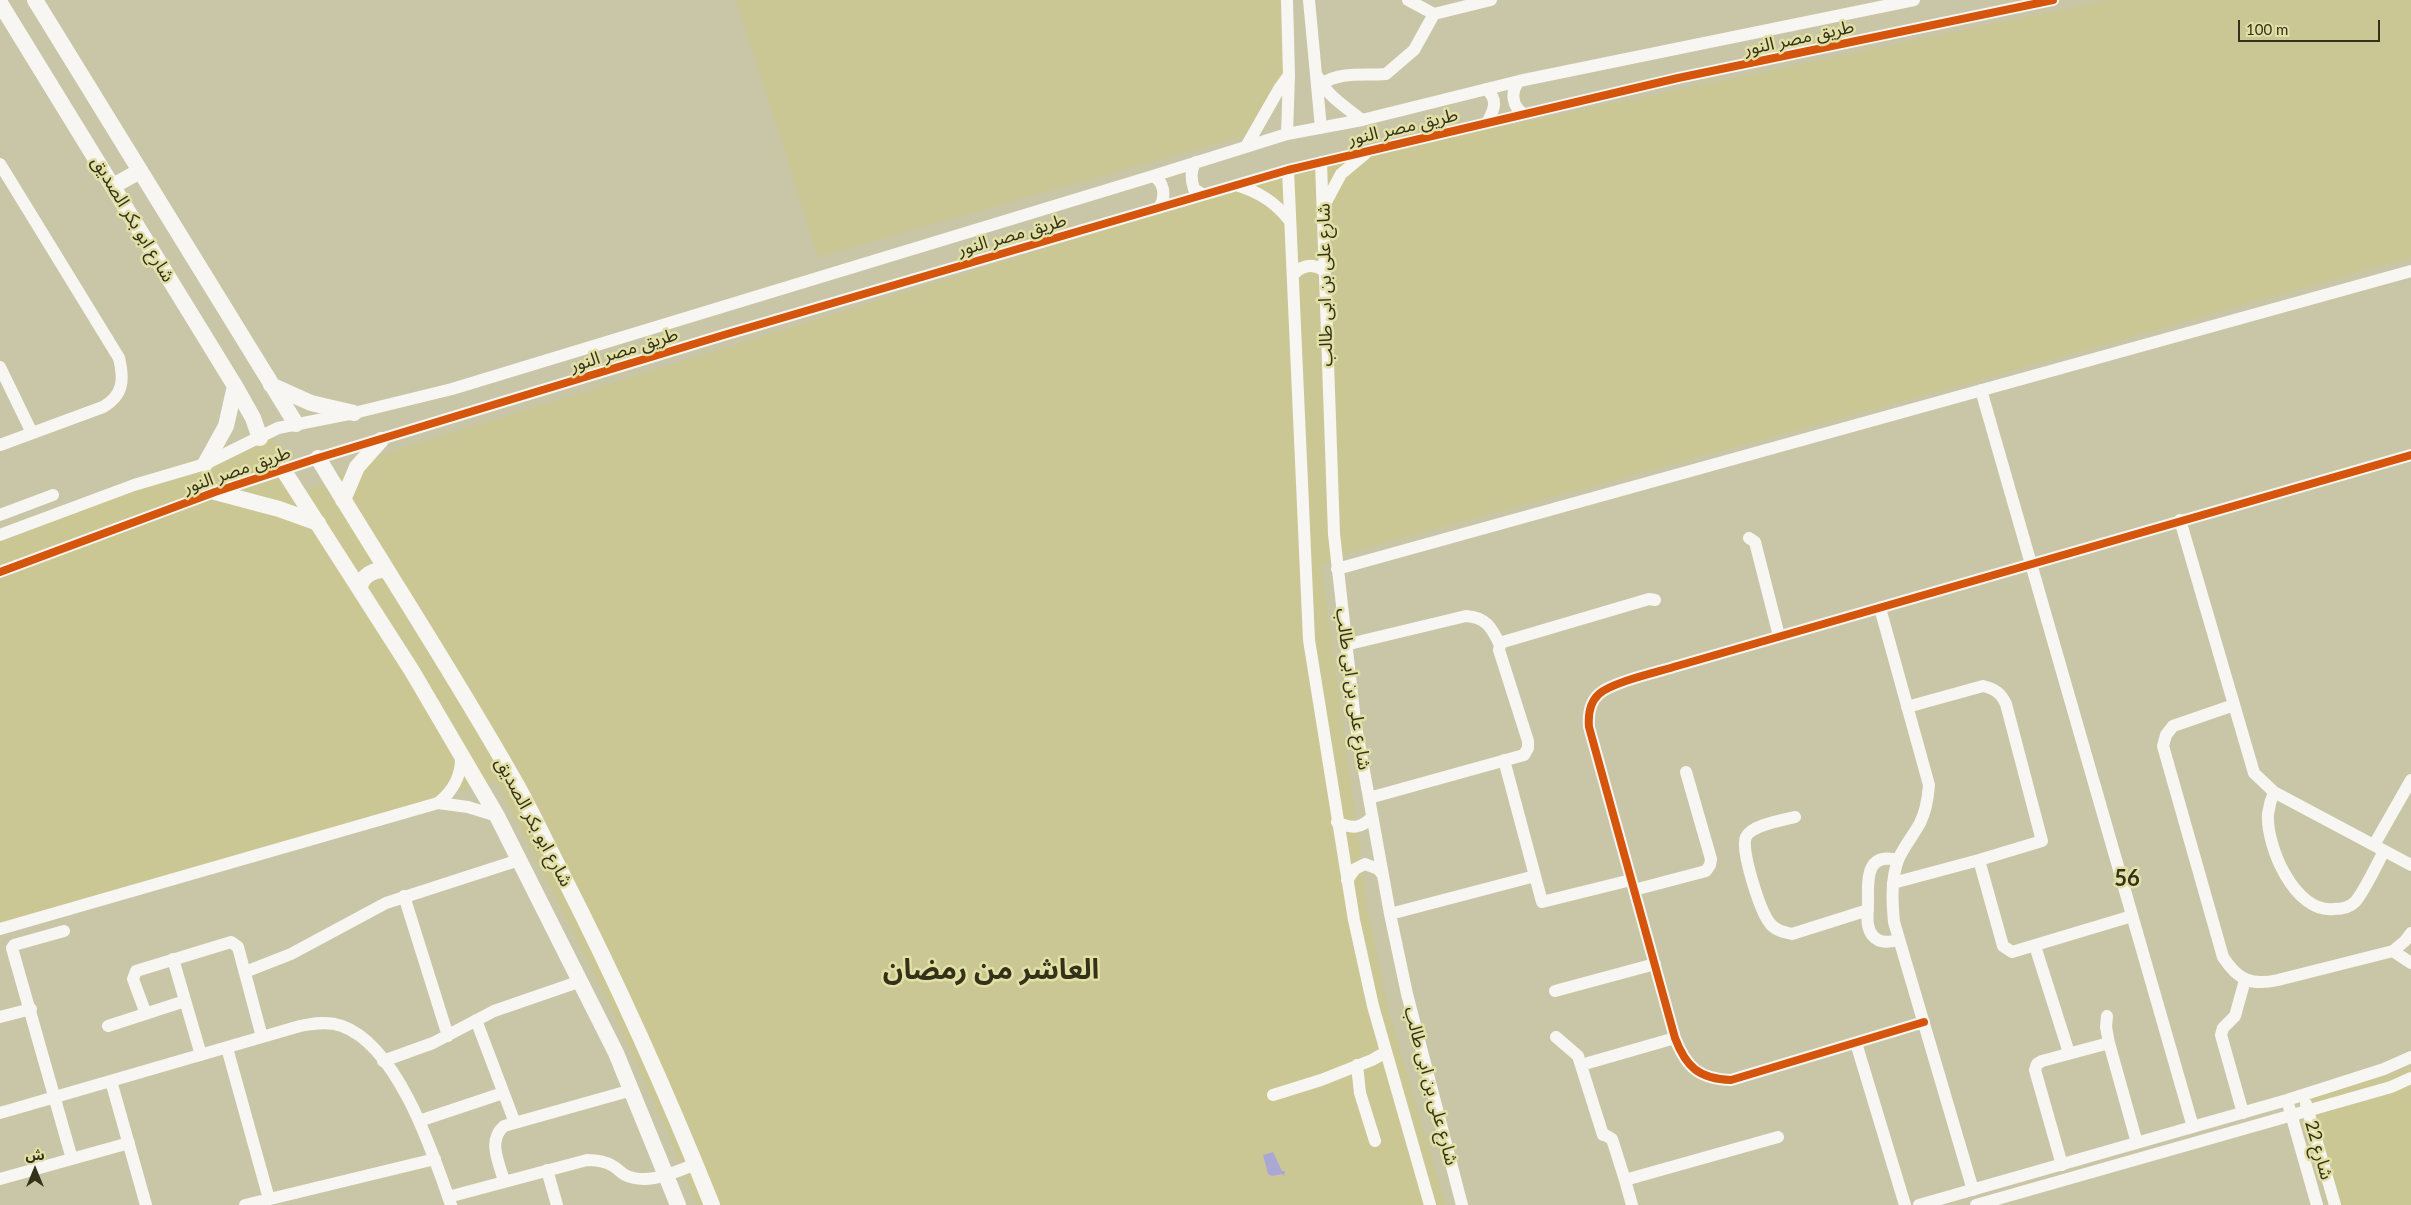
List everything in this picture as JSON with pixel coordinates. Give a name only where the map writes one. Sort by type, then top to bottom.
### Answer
[{"type":"main road","name":"شارع ابو بكر الصديق","points":[[34,0],[296,424]]},
{"type":"main road","name":"شارع ابو بكر الصديق","points":[[0,3],[235,386],[253,418],[260,438]]},
{"type":"main road","points":[[113,186],[140,172]]},
{"type":"main road","points":[[271,385],[311,402],[354,413]]},
{"type":"main road","points":[[205,464],[226,426],[235,386]]},
{"type":"main road","points":[[343,500],[357,467],[381,440]]},
{"type":"main road","name":"شارع ابو بكر الصديق","points":[[318,458],[516,783],[643,1040],[712,1205]]},
{"type":"main road","name":"شارع ابو بكر الصديق","points":[[284,471],[360,587],[461,751],[497,816],[581,981],[632,1090],[678,1205]]},
{"type":"main road","points":[[215,492],[279,509],[318,523]]},
{"type":"main road","points":[[360,587],[363,579],[369,574],[380,569],[385,570]]},
{"type":"street","points":[[1287,0],[1289,75],[1287,134]]},
{"type":"street","points":[[1309,0],[1321,128]]},
{"type":"street","points":[[1408,0],[1434,14],[1491,0]]},
{"type":"street","name":"طريق مصر النور","points":[[0,535],[134,485],[205,464],[278,428],[354,413],[452,389],[1152,176],[1247,145],[1287,134],[1362,120],[1486,89],[1914,0]]},
{"type":"street","name":"طريق مصر النور","points":[[3,568],[215,492],[284,471],[318,458],[727,334],[1288,170],[1678,78],[2054,0]]},
{"type":"street","points":[[1321,84],[1333,76],[1386,74],[1414,50],[1434,14]]},
{"type":"street","points":[[1288,36],[1311,34]]},
{"type":"street","points":[[1315,71],[1321,84],[1362,120]]},
{"type":"street","points":[[1247,145],[1289,75]]},
{"type":"street","points":[[1520,82],[1516,86],[1513,95],[1516,106],[1524,114]]},
{"type":"street","points":[[1486,89],[1493,97],[1495,108],[1487,123]]},
{"type":"street","points":[[1323,208],[1341,174],[1371,150]]},
{"type":"street","points":[[1196,162],[1192,169],[1192,181],[1194,189],[1202,194]]},
{"type":"street","name":"شارع على بن ابى طالب","points":[[1321,162],[1329,449],[1337,569],[1354,721],[1390,914],[1428,1082],[1462,1205]]},
{"type":"street","points":[[0,164],[119,358],[123,379],[118,396],[111,402],[0,445]]},
{"type":"street","name":"شارع على بن ابى طالب","points":[[1288,170],[1309,640],[1337,822],[1372,1006],[1430,1205]]},
{"type":"street","points":[[1152,176],[1160,181],[1163,190],[1164,198],[1160,206]]},
{"type":"street","points":[[1236,185],[1267,198],[1290,221]]},
{"type":"street","points":[[1293,275],[1304,266],[1317,267],[1323,270]]},
{"type":"street","points":[[1337,569],[2411,271]]},
{"type":"street","points":[[0,367],[32,433]]},
{"type":"street","points":[[1981,390],[2193,1128]]},
{"type":"street","points":[[1924,1022],[1731,1080],[1717,1080],[1704,1076],[1691,1068],[1682,1056],[1675,1038],[1589,727],[1588,715],[1592,703],[1599,694],[1610,688],[1677,666],[2411,455]]},
{"type":"street","points":[[0,515],[53,495]]},
{"type":"street","points":[[2180,520],[2254,773],[2274,792],[2411,866]]},
{"type":"street","points":[[1749,538],[1754,542],[1779,636]]},
{"type":"street","points":[[1500,645],[1503,642],[1649,599],[1655,600]]},
{"type":"street","points":[[1880,608],[1929,786],[1927,805],[1920,823],[1908,840],[1898,860],[1893,883],[1892,902],[1898,940],[1973,1190]]},
{"type":"street","points":[[1345,645],[1466,616],[1477,617],[1486,621],[1494,631],[1500,645],[1528,748],[1524,755],[1369,798]]},
{"type":"street","points":[[1893,883],[1979,860],[2042,840],[2002,695],[1994,688],[1983,686],[1907,707]]},
{"type":"street","points":[[2234,705],[2173,726],[2166,735],[2162,746],[2223,957],[2232,971],[2245,980],[2261,983],[2393,951],[2406,941],[2411,933]]},
{"type":"street","points":[[438,803],[447,795],[457,780],[461,763],[461,751]]},
{"type":"street","points":[[1504,760],[1542,902],[1706,871],[1710,865],[1710,859],[1686,772]]},
{"type":"street","points":[[2274,792],[2269,808],[2268,826],[2281,867],[2296,892],[2305,901],[2317,908],[2331,910],[2344,908],[2355,902],[2411,780]]},
{"type":"street","points":[[0,929],[438,803],[468,807],[497,816]]},
{"type":"street","points":[[1337,822],[1354,828],[1361,826],[1372,817]]},
{"type":"street","points":[[1795,817],[1752,830],[1746,836],[1744,849],[1763,912],[1769,923],[1779,931],[1792,934],[1868,910]]},
{"type":"street","points":[[1898,860],[1889,858],[1880,860],[1872,866],[1868,875],[1867,926],[1874,937],[1886,943],[1898,940]]},
{"type":"street","points":[[245,972],[291,954],[368,910],[404,896],[519,860]]},
{"type":"street","points":[[1979,860],[2003,946],[2012,952],[2132,916]]},
{"type":"street","points":[[1347,880],[1355,868],[1365,864],[1378,869],[1382,875]]},
{"type":"street","points":[[1390,914],[1535,876]]},
{"type":"street","points":[[404,896],[448,1036]]},
{"type":"street","points":[[64,931],[14,945],[12,948],[31,1009],[72,1159]]},
{"type":"street","points":[[146,1014],[134,979],[134,972],[231,942],[238,947],[262,1037]]},
{"type":"street","points":[[2035,946],[2069,1054]]},
{"type":"street","points":[[2393,951],[2411,963]]},
{"type":"street","points":[[173,960],[201,1055]]},
{"type":"street","points":[[1555,992],[1655,964]]},
{"type":"street","points":[[2242,1113],[2221,1035],[2223,1028],[2235,1016],[2245,980]]},
{"type":"street","points":[[384,1061],[448,1036],[476,1020],[510,1005],[581,981]]},
{"type":"street","points":[[108,1026],[185,1001]]},
{"type":"street","points":[[0,1017],[31,1009]]},
{"type":"street","points":[[2106,1016],[2109,1043],[2137,1144]]},
{"type":"street","points":[[476,1020],[515,1123]]},
{"type":"street","points":[[0,1113],[314,1023],[340,1025],[361,1037],[384,1061],[402,1088],[420,1122],[450,1201],[504,1181],[587,1160],[601,1161],[614,1166],[624,1175],[638,1179],[653,1178],[696,1164]]},
{"type":"street","points":[[1556,1037],[1578,1056],[1604,1135],[1612,1138],[1632,1205]]},
{"type":"street","points":[[1581,1065],[1675,1038]]},
{"type":"street","points":[[1856,1043],[1905,1205]]},
{"type":"street","points":[[2062,1165],[2035,1070],[2037,1064],[2109,1043]]},
{"type":"street","points":[[227,1048],[269,1199]]},
{"type":"street","points":[[1273,1095],[1321,1080],[1386,1052]]},
{"type":"street","points":[[1919,1205],[2287,1100],[2384,1069],[2411,1057]]},
{"type":"street","points":[[1357,1065],[1360,1093],[1375,1141]]},
{"type":"street","points":[[1976,1205],[2391,1087],[2411,1078]]},
{"type":"street","points":[[111,1081],[146,1205]]},
{"type":"street","points":[[504,1181],[494,1141],[497,1132],[504,1126],[632,1090]]},
{"type":"street","points":[[420,1122],[503,1093]]},
{"type":"street","name":"شارع 22","points":[[2303,1095],[2334,1205]]},
{"type":"street","name":"شارع 22","points":[[2287,1100],[2317,1205]]},
{"type":"street","points":[[1625,1180],[1778,1137]]},
{"type":"street","points":[[0,1179],[129,1143]]},
{"type":"street","points":[[245,1205],[435,1159]]},
{"type":"street","points":[[546,1170],[557,1205]]},
{"type":"street","points":[[2016,1178],[2024,1205]]},
{"type":"shaded area","points":[[736,0],[1280,0],[1284,82],[1243,136],[818,257]]},
{"type":"shaded area","points":[[2108,0],[2411,0],[2411,257],[1969,383],[1350,552],[1322,567],[1368,910],[1388,1008],[1446,1205],[697,1205],[664,1124],[608,1000],[496,781],[0,923],[0,528],[268,433],[307,491],[381,455],[1304,168]]},
{"type":"shaded area","points":[[2411,1065],[2411,1205],[2327,1205],[2298,1102],[2392,1074]]},
{"type":"shaded area","points":[[1273,1152],[1282,1171],[1285,1171],[1284,1176],[1282,1174],[1272,1176],[1268,1174],[1263,1155]]},
{"type":"cycle path","points":[[0,572],[215,492],[318,458],[727,334],[1288,170],[1678,78],[2053,0]]},
{"type":"cycle path","points":[[1924,1022],[1731,1080],[1702,1074],[1689,1064],[1675,1038],[1589,727],[1590,709],[1593,701],[1599,694],[1614,685],[1636,678],[2411,455]]},
{"type":"district","name":"56","points":[[2127,879]]},
{"type":"district","name":"العاشر من رمضان","points":[[991,970]]}]
